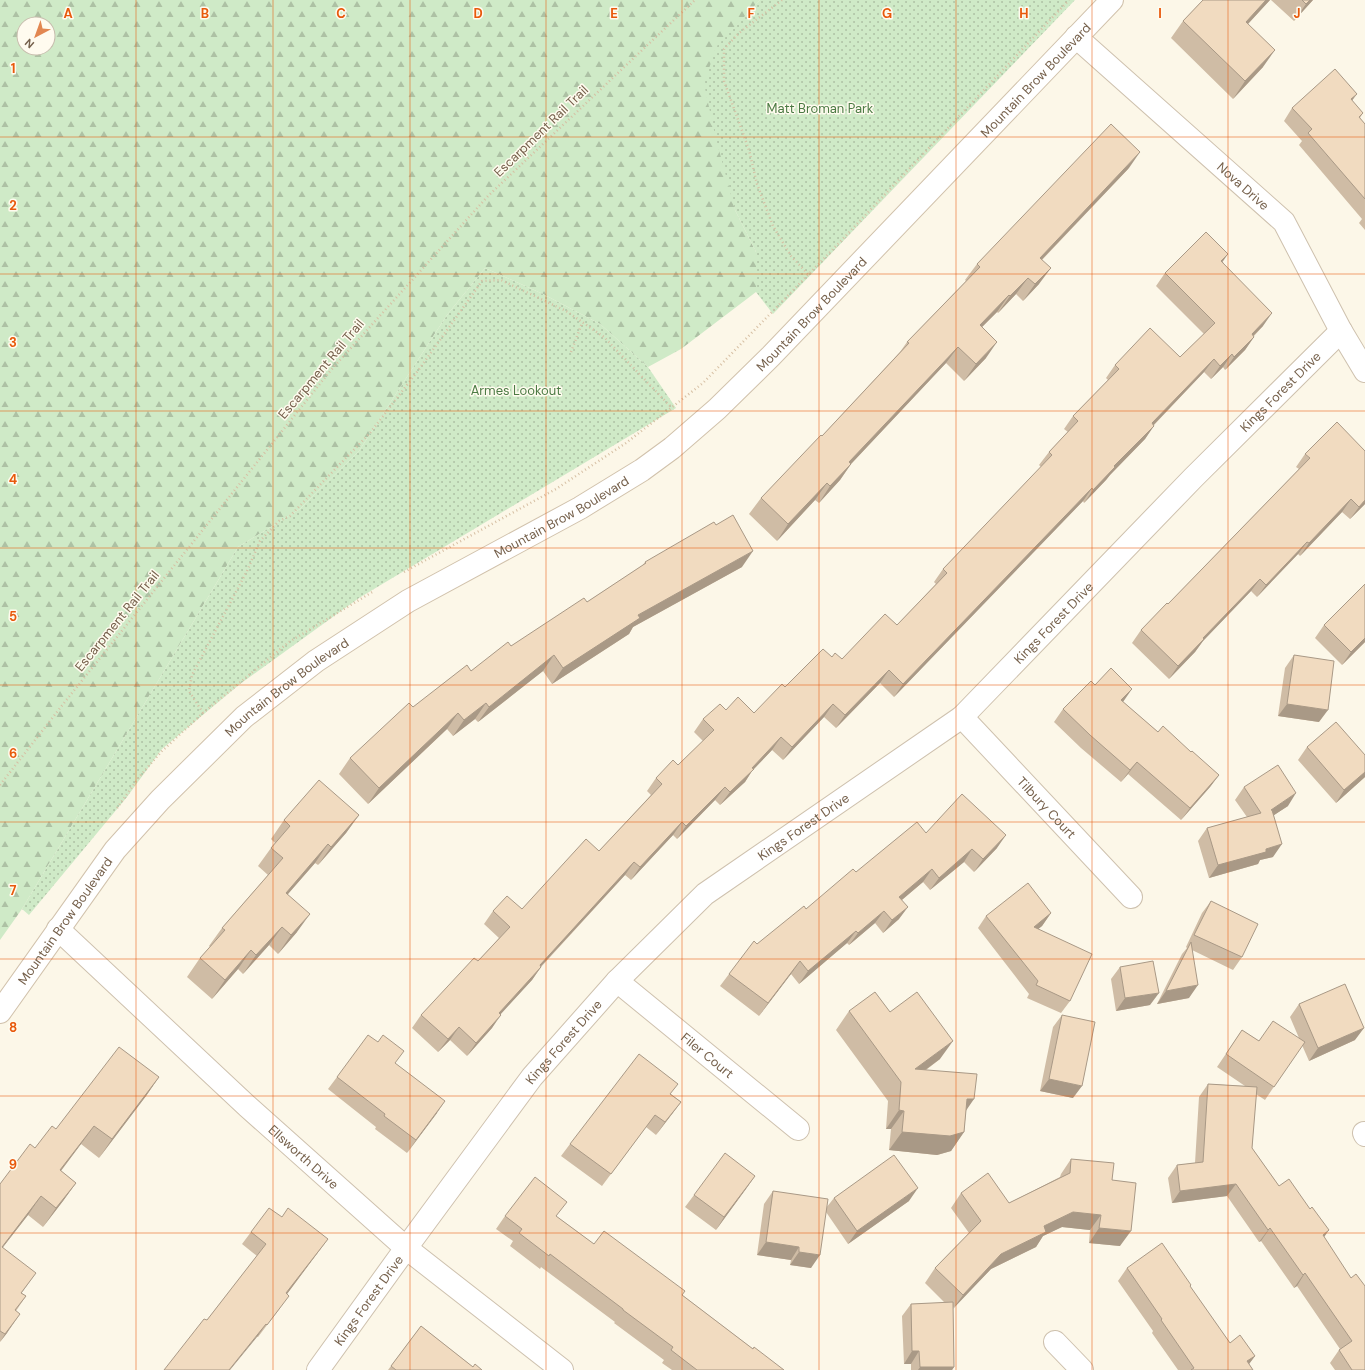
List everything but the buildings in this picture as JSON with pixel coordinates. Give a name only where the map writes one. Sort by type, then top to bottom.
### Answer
[{"type":"street","name":"Mountain Brow Boulevard","points":[[0,1012],[115,850],[160,800],[244,717],[316,661],[408,602],[580,508],[642,470],[672,448],[718,409],[776,351],[1112,0]]},
{"type":"street","name":"Nova Drive","points":[[1076,37],[1284,222],[1341,331],[1365,371]]},
{"type":"street","name":"Kings Forest Drive","points":[[318,1370],[532,1077],[617,980],[705,894],[962,717],[1193,478],[1341,331]]},
{"type":"street","name":"Tilbury Court","points":[[962,717],[1131,897]]},
{"type":"street","name":"Ellsworth Drive","points":[[58,929],[241,1100],[406,1248],[562,1370]]},
{"type":"street","name":"Filer Court","points":[[617,980],[798,1129]]},
{"type":"street","points":[[1055,1342],[1082,1370]]},
{"type":"path","name":"Escarpment Rail Trail","points":[[0,785],[341,358],[488,196],[695,0]]},
{"type":"path","points":[[782,0],[739,33],[724,49],[724,81],[749,150],[757,184],[773,226],[791,256],[808,274]]},
{"type":"path","points":[[626,443],[703,383],[839,243],[1069,0]]},
{"type":"path","points":[[203,713],[189,691],[192,675],[244,577],[260,541],[279,521],[290,516],[370,433],[420,368],[482,281],[501,280],[566,311],[604,337],[671,407]]},
{"type":"path","points":[[571,352],[582,323]]},
{"type":"green space","points":[[0,0],[760,0],[717,47],[735,210],[756,252],[756,292],[681,349],[648,367],[600,324],[543,294],[485,268],[447,315],[359,451],[300,509],[238,547],[22,909],[0,940]]},
{"type":"green space","name":"Matt Broman Park","points":[[760,0],[1075,0],[773,314],[756,292],[756,252],[735,210],[715,135],[704,84],[716,47]]},
{"type":"green space","name":"Armes Lookout","points":[[485,268],[543,294],[600,324],[648,367],[676,408],[359,598],[240,684],[162,749],[127,797],[29,915],[22,909],[238,547],[300,509],[359,451],[447,315]]}]
